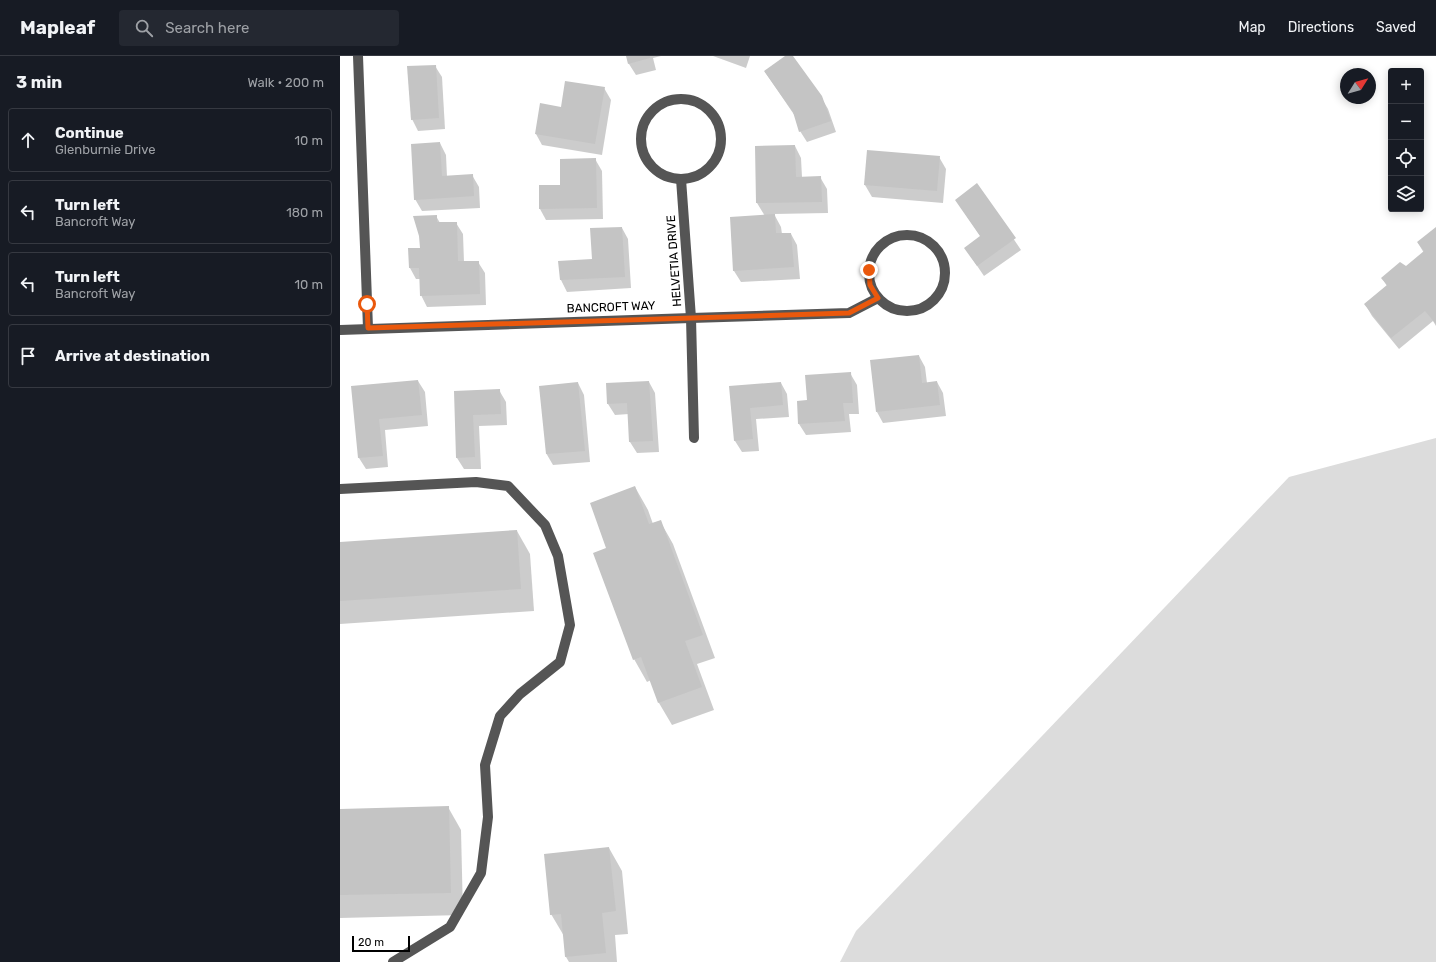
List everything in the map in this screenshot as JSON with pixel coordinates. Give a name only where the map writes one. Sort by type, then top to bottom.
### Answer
[{"type":"street","points":[[358,56],[368,328]]},
{"type":"street","points":[[680,98],[695,101],[709,110],[718,123],[721,138],[718,154],[710,167],[697,176],[681,179],[666,176],[652,168],[643,154],[640,139],[643,123],[652,110],[664,101],[680,98]]},
{"type":"street","name":"HELVETIA DRIVE","points":[[681,179],[691,318],[694,438]]},
{"type":"street","points":[[910,234],[924,238],[936,247],[944,260],[946,275],[942,290],[932,302],[920,309],[905,311],[890,308],[878,298],[870,285],[869,270],[872,256],[882,244],[894,236],[910,234]]},
{"type":"street","name":"BANCROFT WAY","points":[[340,330],[849,313],[878,298]]},
{"type":"street","points":[[340,489],[476,482],[508,486],[545,525],[558,556],[570,625],[560,662],[520,694],[500,716],[485,765],[488,817],[481,873],[450,927],[393,962]]},
{"type":"shaded area","points":[[1436,438],[1436,962],[840,962],[856,931],[1289,477]]},
{"type":"building","points":[[626,56],[650,56],[650,58],[628,64]]},
{"type":"building","points":[[785,56],[793,56],[822,96],[831,121],[799,132],[793,112],[764,71]]},
{"type":"building","points":[[436,65],[439,118],[411,120],[407,66]]},
{"type":"building","points":[[565,81],[605,87],[595,144],[535,134],[540,103],[561,107]]},
{"type":"building","points":[[440,142],[442,176],[473,174],[474,196],[414,200],[411,144]]},
{"type":"building","points":[[795,145],[796,177],[821,176],[822,202],[756,203],[755,146]]},
{"type":"building","points":[[867,150],[940,156],[937,191],[864,185]]},
{"type":"building","points":[[596,158],[597,208],[539,209],[539,185],[560,185],[560,159]]},
{"type":"building","points":[[977,183],[1016,238],[977,266],[964,248],[980,236],[955,200]]},
{"type":"building","points":[[775,214],[776,233],[791,233],[794,267],[733,271],[730,217]]},
{"type":"building","points":[[437,215],[437,222],[457,222],[458,261],[479,261],[480,294],[420,296],[419,268],[409,268],[408,248],[420,248],[419,236],[413,216]]},
{"type":"building","points":[[622,227],[625,277],[560,280],[558,261],[592,259],[590,228]]},
{"type":"building","points":[[1436,227],[1436,324],[1425,311],[1391,338],[1364,304],[1387,285],[1381,278],[1400,262],[1406,266],[1424,251],[1417,242]]},
{"type":"building","points":[[919,355],[922,383],[937,381],[940,405],[876,412],[870,360]]},
{"type":"building","points":[[851,372],[853,403],[843,403],[845,421],[798,424],[797,401],[807,400],[805,375]]},
{"type":"building","points":[[418,380],[422,415],[379,419],[383,456],[358,458],[351,386]]},
{"type":"building","points":[[649,381],[653,441],[629,442],[627,403],[607,404],[606,383]]},
{"type":"building","points":[[578,382],[585,451],[546,454],[539,386]]},
{"type":"building","points":[[781,382],[783,405],[750,408],[753,439],[734,441],[729,386]]},
{"type":"building","points":[[500,389],[501,414],[473,415],[475,457],[456,458],[454,391]]},
{"type":"building","points":[[635,486],[649,524],[661,520],[703,635],[685,641],[702,687],[658,703],[641,657],[633,660],[593,553],[606,548],[590,503]]},
{"type":"building","points":[[517,530],[521,589],[340,601],[340,542]]},
{"type":"building","points":[[449,806],[451,893],[340,895],[340,809]]},
{"type":"building","points":[[609,847],[616,911],[602,913],[606,953],[565,957],[561,914],[550,915],[544,854]]},
{"type":"route","points":[[367,304],[368,328],[849,313],[878,298],[870,285],[869,270]]}]
